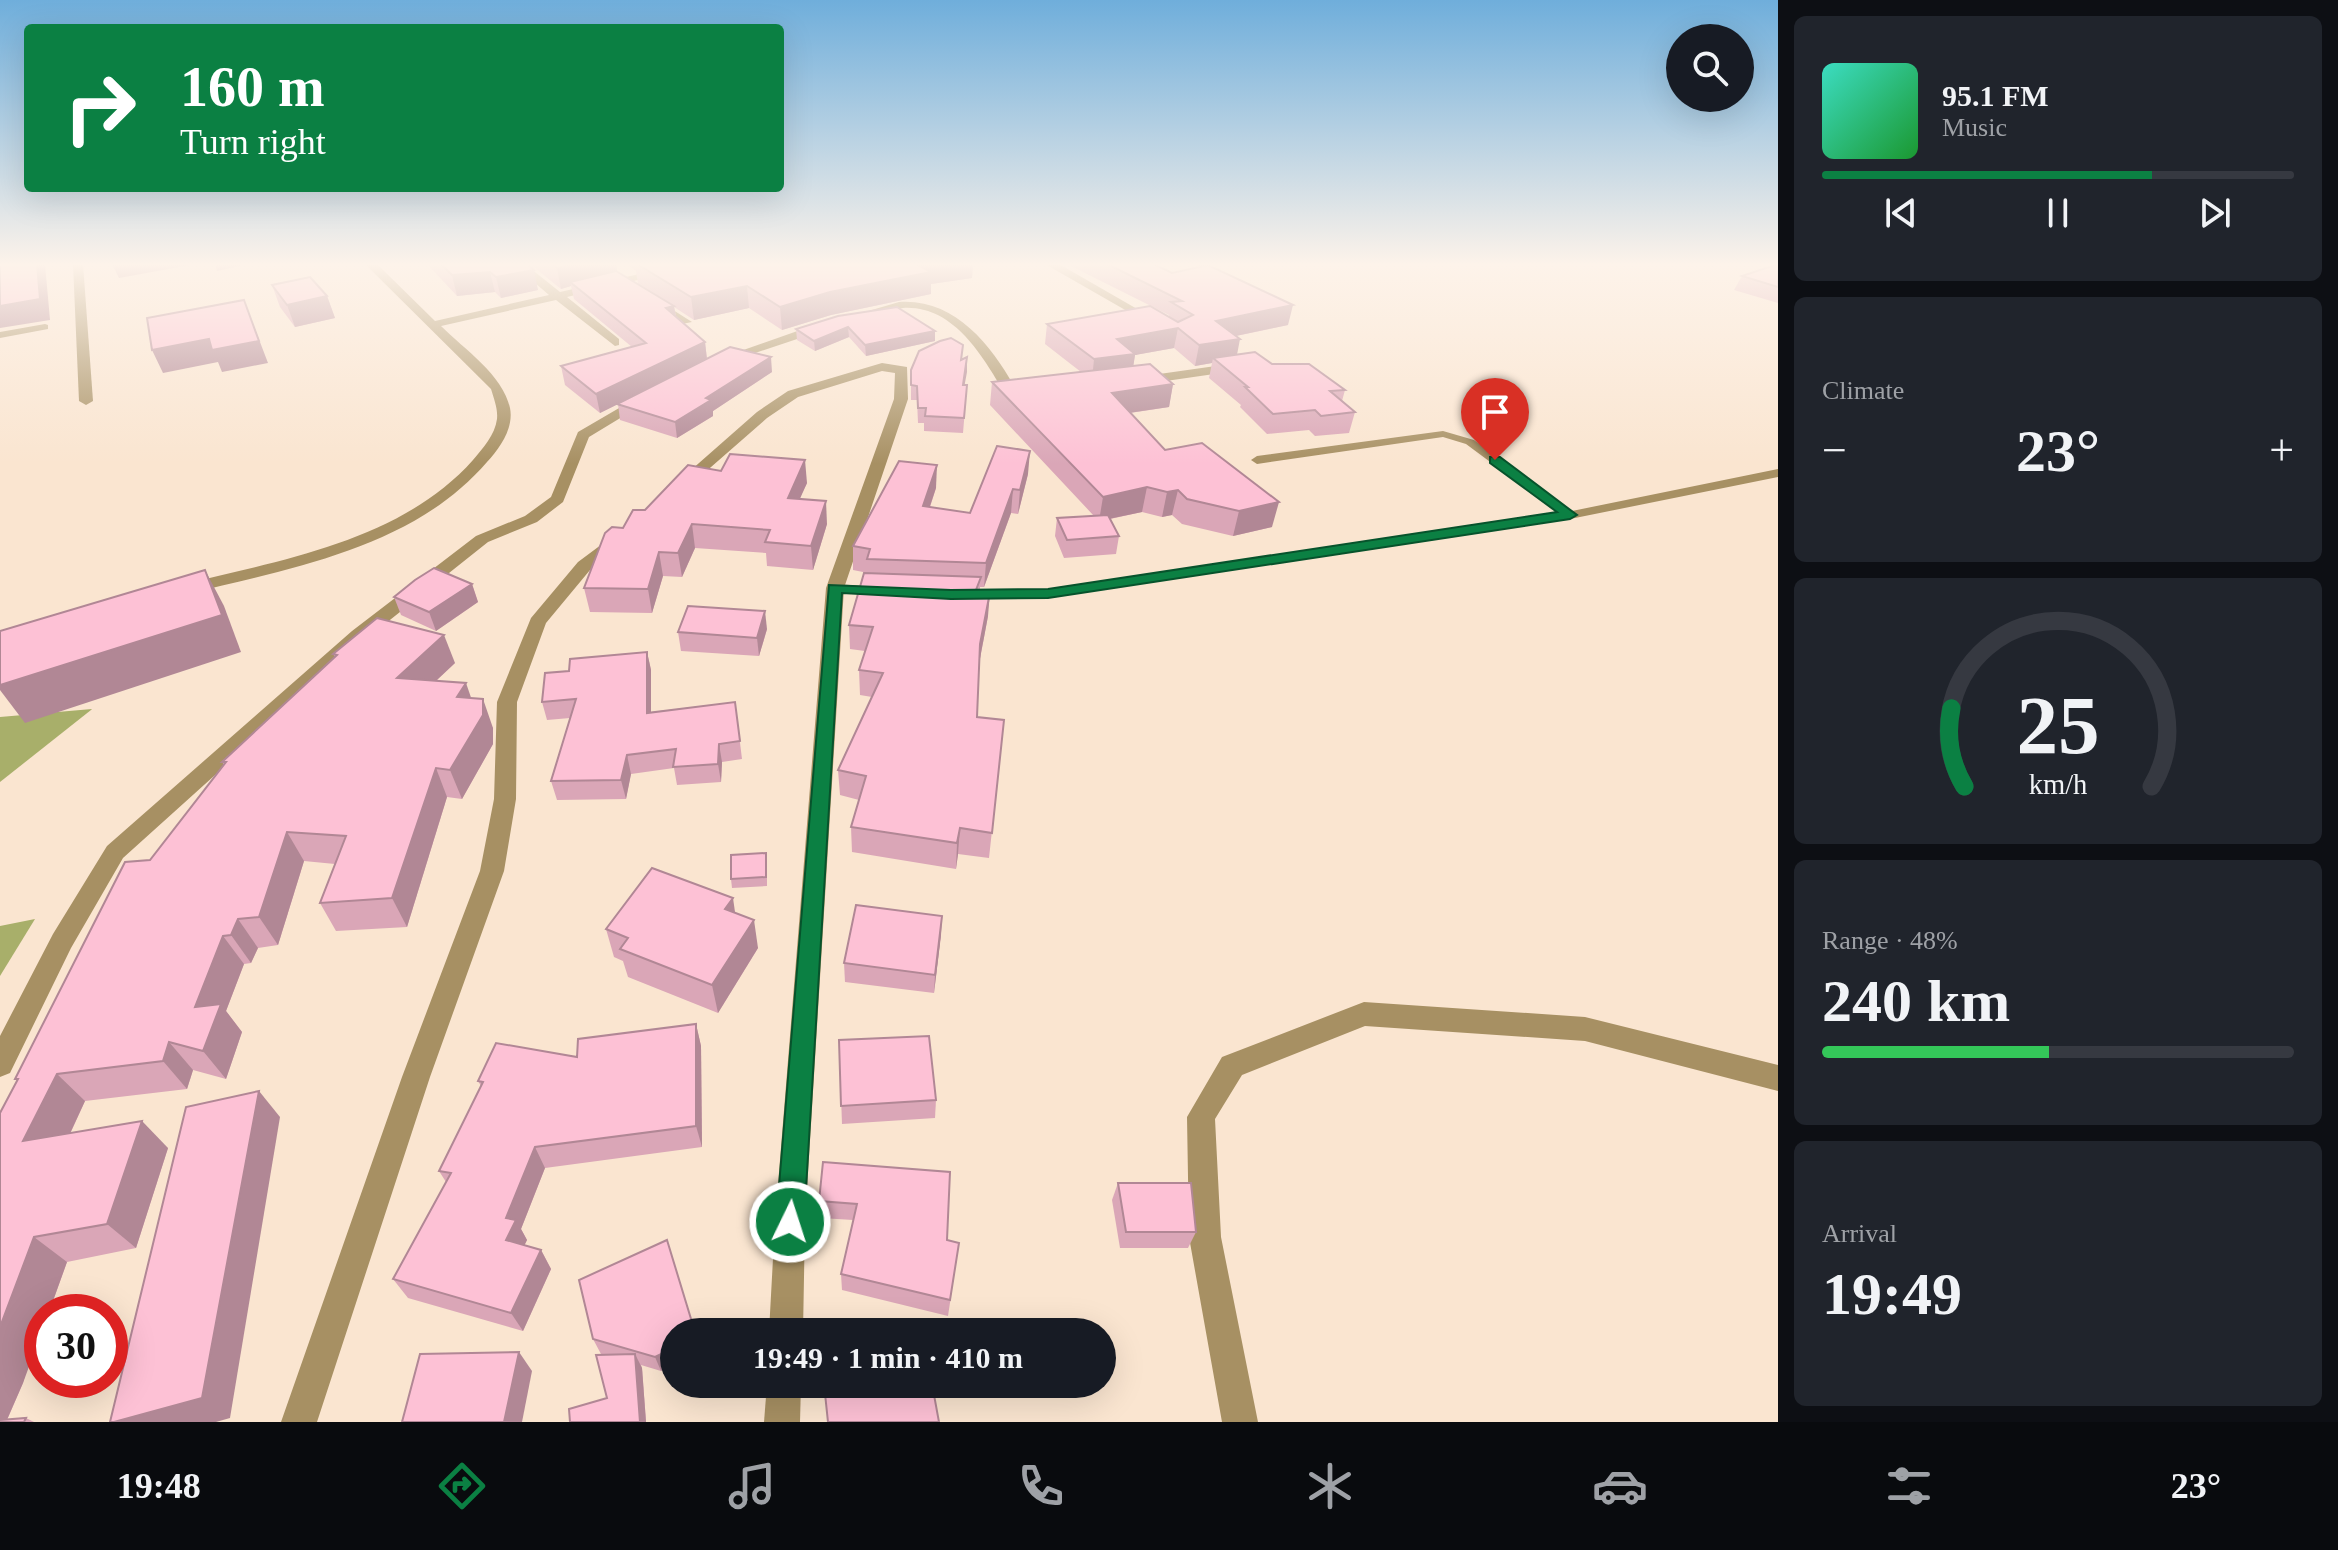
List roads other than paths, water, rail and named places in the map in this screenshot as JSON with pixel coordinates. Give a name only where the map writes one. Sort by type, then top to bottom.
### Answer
[{"type":"street","points":[[82,330],[86,401]]},
{"type":"street","points":[[176,593],[311,556],[371,534],[419,512],[459,485],[499,435],[504,414],[497,388],[437,330]]},
{"type":"street","points":[[601,330],[615,342]]},
{"type":"street","points":[[706,367],[733,353],[808,330]]},
{"type":"street","points":[[957,330],[966,340],[985,350],[1009,389],[1037,391]]},
{"type":"street","points":[[661,504],[762,415],[793,394],[858,373],[902,365],[901,399],[835,588],[790,1222],[787,1318]]},
{"type":"street","points":[[1125,383],[1246,365]]},
{"type":"street","points":[[0,1064],[62,941],[115,852],[359,635],[482,539],[531,519],[558,499],[583,435],[665,389]]},
{"type":"street","points":[[299,1422],[416,1077],[492,871],[505,799],[507,702],[532,635],[537,622],[584,566],[639,521]]},
{"type":"street","points":[[1240,1422],[1205,1237],[1201,1117],[1232,1066],[1364,1014],[1585,1029],[1778,1078]]},
{"type":"street","points":[[782,1422],[783,1398]]},
{"type":"lane","points":[[0,335],[26,330]]},
{"type":"lane","points":[[1257,460],[1443,434],[1456,435],[1570,515]]},
{"type":"lane","points":[[951,595],[1048,593],[1570,515],[1778,473]]},
{"type":"lane","points":[[835,588],[893,591]]}]
